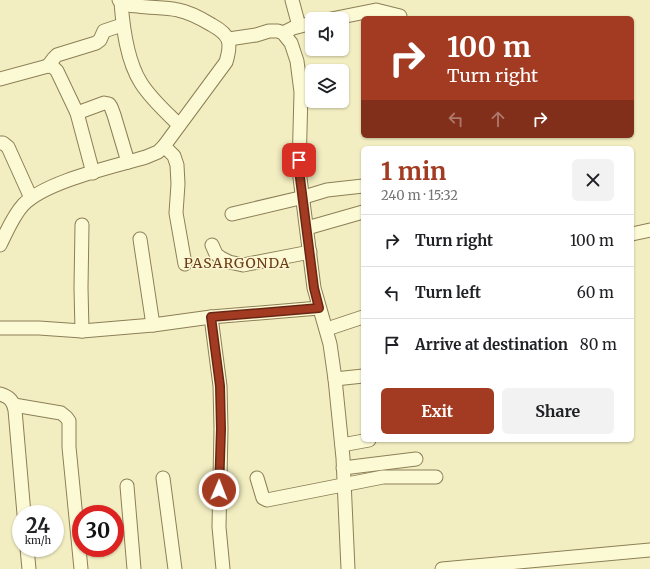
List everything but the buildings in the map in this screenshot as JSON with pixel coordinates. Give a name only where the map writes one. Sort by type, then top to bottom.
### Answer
[{"type":"street","points":[[292,0],[305,23]]},
{"type":"street","points":[[0,245],[23,205],[36,194],[70,180],[158,152],[201,98],[226,62],[229,51],[229,39],[222,30],[179,5],[131,6],[120,1],[122,25],[126,44],[135,72],[141,84],[179,125]]},
{"type":"street","points":[[349,15],[376,10],[400,16]]},
{"type":"street","points":[[0,80],[48,66],[57,55],[96,43],[104,31],[122,25]]},
{"type":"street","points":[[229,39],[256,35],[269,31],[283,32],[305,25]]},
{"type":"street","points":[[283,32],[291,42],[294,50],[300,79],[299,170],[304,197],[314,288],[319,308],[327,329],[335,379],[342,445],[348,569]]},
{"type":"street","points":[[48,66],[57,71],[77,113],[93,173]]},
{"type":"street","points":[[77,113],[104,103],[109,104],[114,115],[128,162]]},
{"type":"street","points":[[0,143],[3,143],[8,147],[32,198]]},
{"type":"street","points":[[164,146],[174,156],[177,165],[178,184],[176,213],[185,264]]},
{"type":"street","points":[[232,214],[327,190],[361,186]]},
{"type":"street","points":[[307,228],[361,213]]},
{"type":"street","points":[[82,225],[80,288],[82,331]]},
{"type":"street","points":[[634,234],[650,230]]},
{"type":"street","points":[[140,239],[153,325]]},
{"type":"street","points":[[212,245],[216,254],[221,258],[229,262],[243,265],[310,252]]},
{"type":"street","points":[[0,328],[82,331],[153,325],[211,317],[319,308]]},
{"type":"street","points":[[211,317],[220,386],[221,429],[218,527],[223,569]]},
{"type":"street","points":[[327,329],[361,318]]},
{"type":"street","points":[[335,379],[361,376]]},
{"type":"street","points":[[0,394],[9,397],[13,401],[14,405],[23,505]]},
{"type":"street","points":[[14,405],[61,413],[66,416],[68,421],[80,569]]},
{"type":"street","points":[[342,445],[361,441]]},
{"type":"street","points":[[343,468],[416,459]]},
{"type":"street","points":[[257,478],[263,498],[267,500],[383,477],[436,477]]},
{"type":"street","points":[[163,478],[175,569]]},
{"type":"street","points":[[127,486],[134,569]]},
{"type":"street","points":[[443,569],[496,567],[650,550]]},
{"type":"street","points":[[28,557],[29,569]]},
{"type":"district","name":"PASARGONDA","points":[[237,263]]},
{"type":"route","points":[[219,490],[221,429],[220,386],[211,317],[319,308],[314,288],[299,160]]}]
